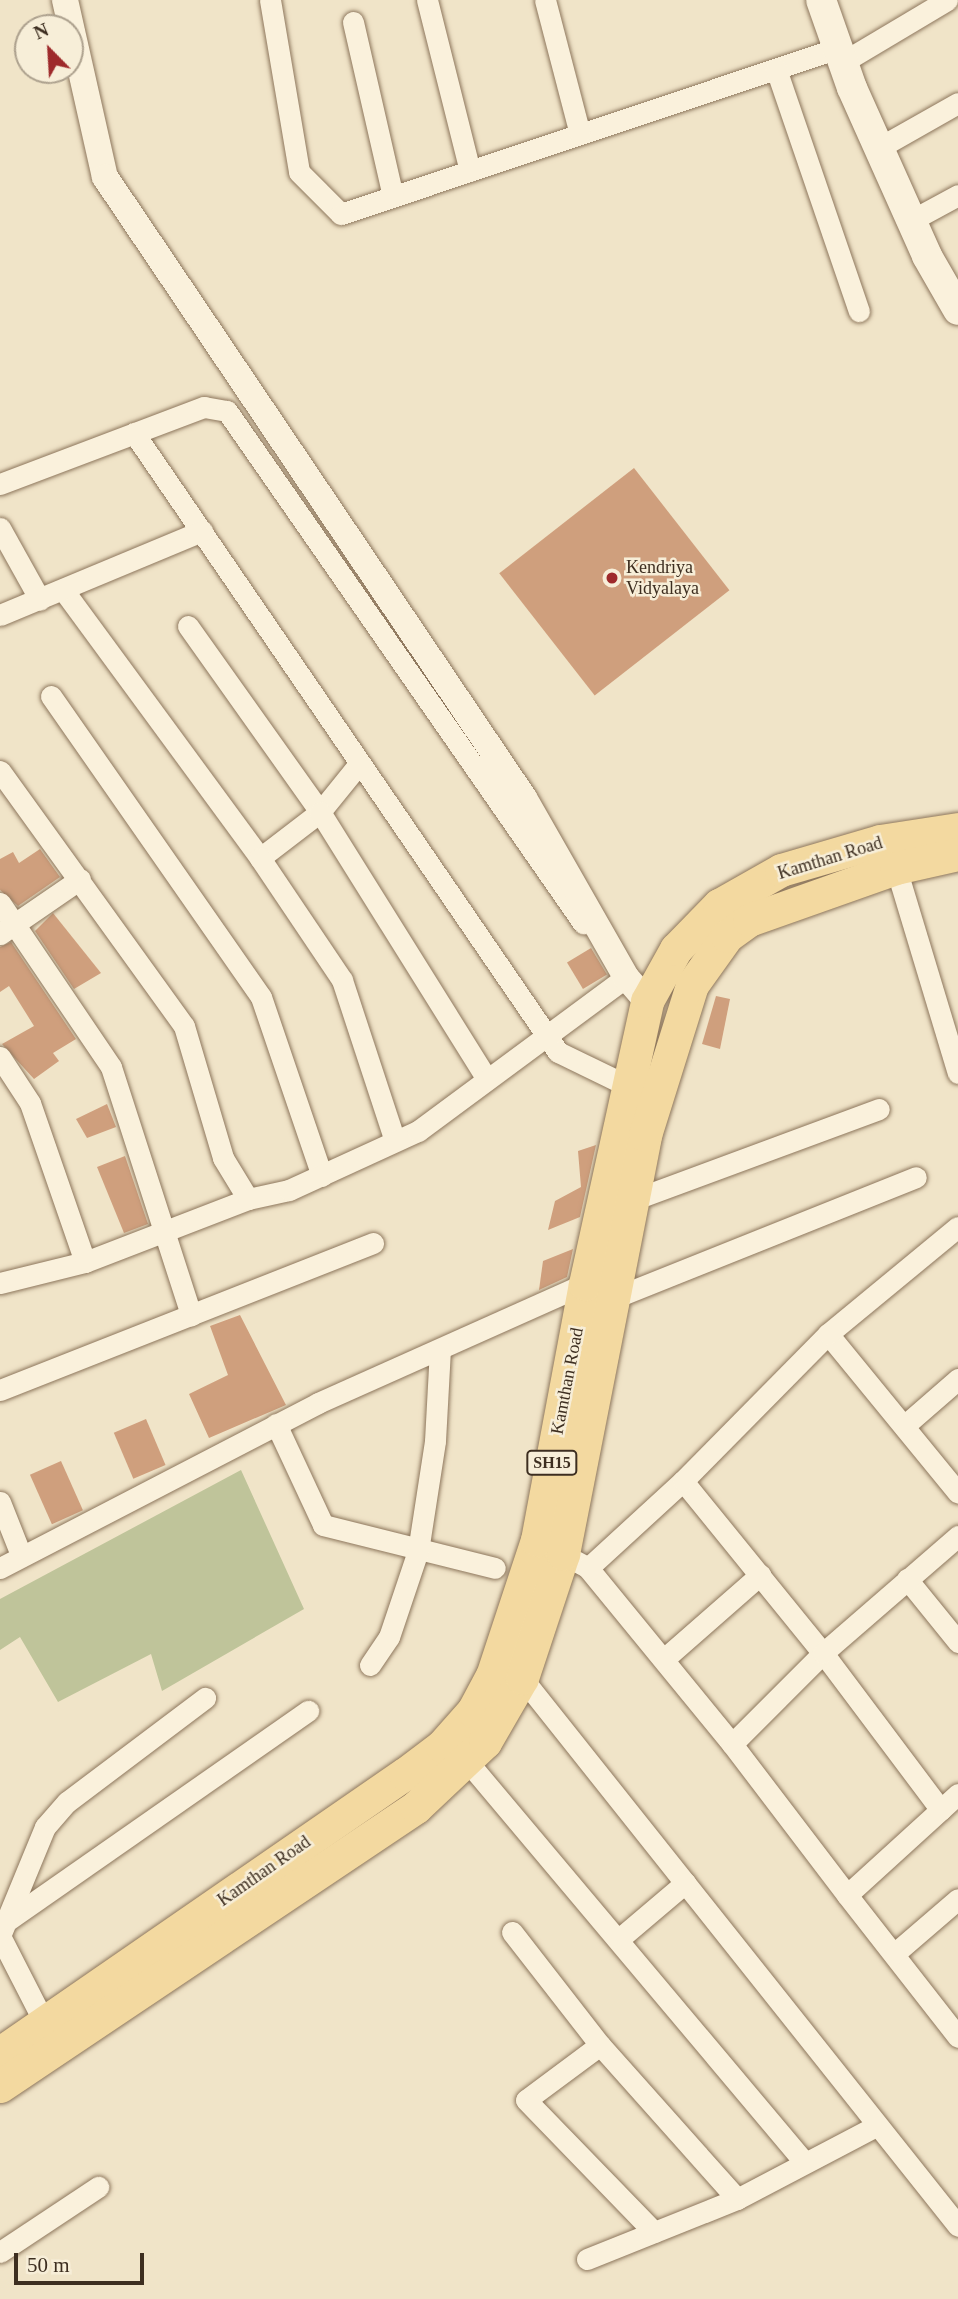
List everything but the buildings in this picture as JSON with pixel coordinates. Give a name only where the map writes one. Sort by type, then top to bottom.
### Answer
[{"type":"main road","points":[[821,0],[841,55],[912,219],[958,310]]},
{"type":"main road","name":"Kamthan Road","points":[[606,1283],[633,1200],[645,1135],[678,1017],[691,956],[719,905],[781,870],[880,841],[958,829]]},
{"type":"main road","name":"Kamthan Road","points":[[0,2086],[416,1807],[485,1742],[509,1670],[563,1554],[606,1283],[626,1085],[632,985],[727,936],[749,920],[895,868],[958,854]]},
{"type":"main road","name":"Kamthan Road","points":[[0,2053],[442,1746],[509,1670]]},
{"type":"main road","points":[[267,1869],[283,1898]]},
{"type":"street","points":[[65,0],[105,177],[524,798],[632,985]]},
{"type":"street","points":[[270,0],[299,172],[341,214],[776,69],[841,55],[944,1]]},
{"type":"street","points":[[427,0],[470,171]]},
{"type":"street","points":[[551,2],[580,134]]},
{"type":"street","points":[[354,22],[393,196]]},
{"type":"street","points":[[776,69],[859,311]]},
{"type":"street","points":[[882,146],[958,103]]},
{"type":"street","points":[[912,219],[958,195]]},
{"type":"street","points":[[0,484],[204,407],[228,411],[632,985]]},
{"type":"street","points":[[134,433],[202,530],[358,765],[558,1052],[626,1085]]},
{"type":"street","points":[[0,528],[40,600]]},
{"type":"street","points":[[0,615],[64,591],[202,530]]},
{"type":"street","points":[[64,591],[260,858],[342,980],[395,1141]]},
{"type":"street","points":[[188,626],[320,812],[487,1079]]},
{"type":"street","points":[[51,696],[261,997],[321,1176]]},
{"type":"street","points":[[260,858],[320,812],[358,765]]},
{"type":"street","points":[[0,771],[184,1026],[223,1158],[248,1199]]},
{"type":"street","points":[[895,868],[958,1073]]},
{"type":"street","points":[[7,929],[80,879]]},
{"type":"street","points":[[0,903],[7,929],[111,1067],[191,1315]]},
{"type":"street","points":[[2,1276],[85,1262],[248,1199],[265,1197],[321,1176],[418,1131],[547,1034],[632,985]]},
{"type":"street","points":[[0,1057],[30,1103],[85,1262]]},
{"type":"street","points":[[633,1200],[879,1109]]},
{"type":"street","points":[[0,1568],[276,1424],[440,1349],[606,1283],[916,1177]]},
{"type":"street","points":[[958,1227],[828,1334],[683,1481],[563,1554],[664,1659],[894,1954],[951,2012],[958,2037]]},
{"type":"street","points":[[0,1390],[373,1243]]},
{"type":"street","points":[[828,1334],[958,1493]]},
{"type":"street","points":[[370,1665],[389,1637],[418,1551],[435,1441],[440,1349]]},
{"type":"street","points":[[904,1426],[958,1379]]},
{"type":"street","points":[[276,1424],[323,1525],[418,1551],[495,1568]]},
{"type":"street","points":[[683,1481],[823,1653],[940,1810]]},
{"type":"street","points":[[0,1502],[22,1555]]},
{"type":"street","points":[[732,1744],[823,1653],[958,1536]]},
{"type":"street","points":[[664,1659],[761,1575]]},
{"type":"street","points":[[908,1579],[958,1642]]},
{"type":"street","points":[[509,1670],[685,1883],[958,2226]]},
{"type":"street","points":[[44,2022],[2,1946],[4,1923],[54,1813],[205,1698]]},
{"type":"street","points":[[4,1923],[308,1712]]},
{"type":"street","points":[[467,1761],[805,2163]]},
{"type":"street","points":[[847,1895],[958,1794]]},
{"type":"street","points":[[619,1939],[685,1883]]},
{"type":"street","points":[[894,1954],[958,1899]]},
{"type":"street","points":[[512,1932],[600,2045],[737,2199]]},
{"type":"street","points":[[600,2045],[526,2100],[654,2232]]},
{"type":"street","points":[[587,2259],[737,2199],[877,2126]]},
{"type":"street","points":[[0,2252],[98,2187]]},
{"type":"green space","points":[[241,1470],[304,1609],[162,1691],[151,1654],[58,1702],[20,1637],[0,1650],[0,1599]]},
{"type":"place","name":"Kendriya Vidyalaya","points":[[612,578]]}]
